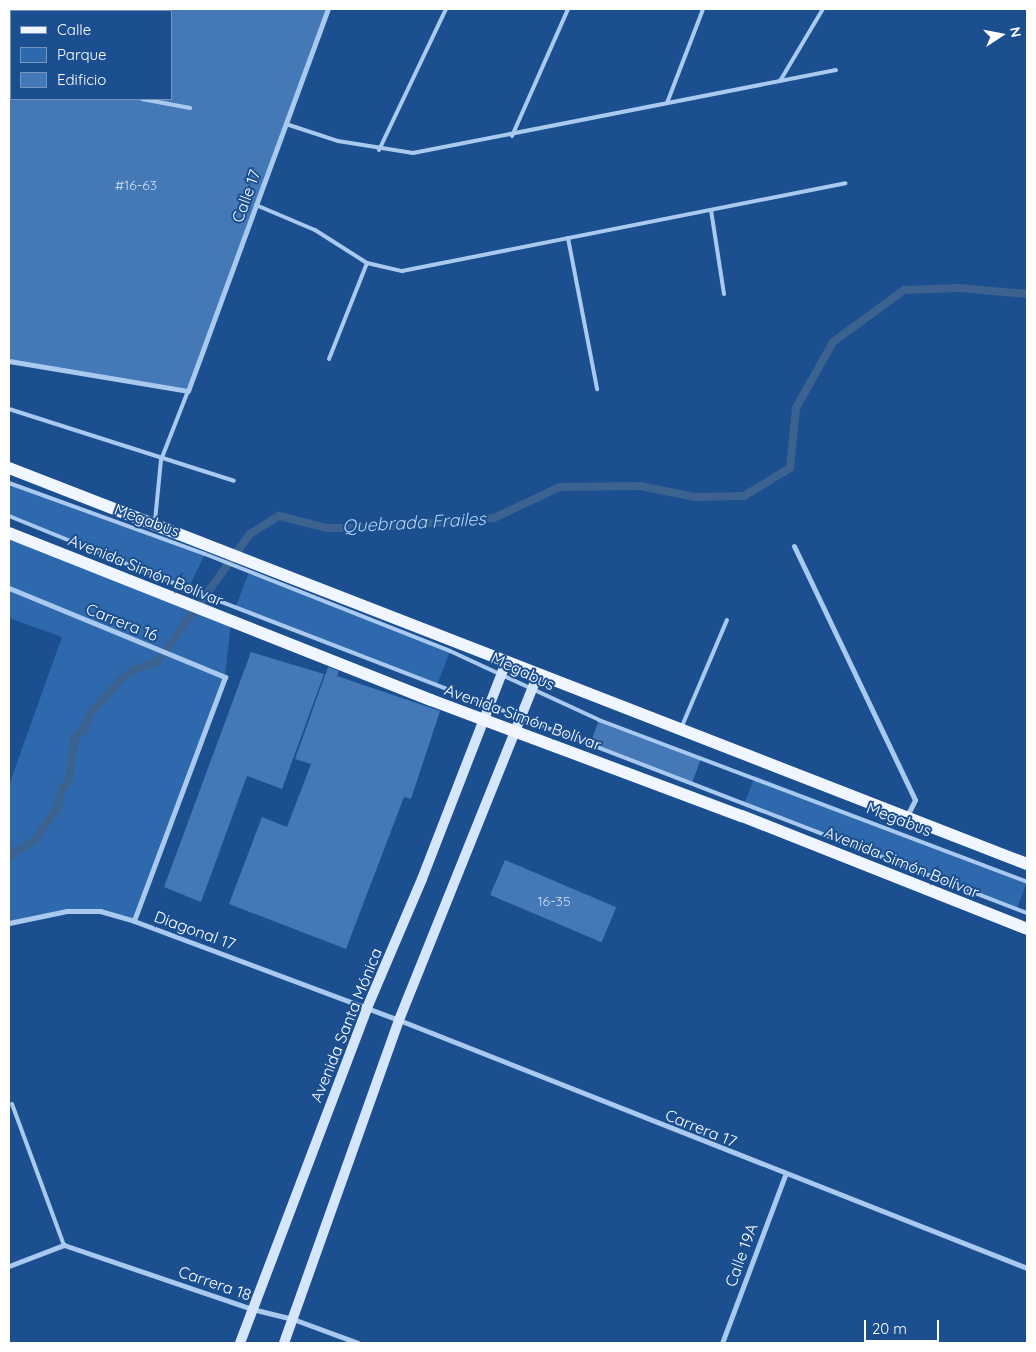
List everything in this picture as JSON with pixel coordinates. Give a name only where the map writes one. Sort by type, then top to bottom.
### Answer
[{"type":"main road","points":[[9,468],[155,523],[207,549],[252,567],[681,728],[1027,864]]},
{"type":"main road","name":"Avenida Simón Bolívar","points":[[9,533],[181,602],[1027,929]]},
{"type":"street","name":"Calle 17","points":[[188,391],[328,9]]},
{"type":"street","points":[[9,361],[188,391]]},
{"type":"street","points":[[794,546],[915,800],[906,817]]},
{"type":"street","name":"Carrera 16","points":[[9,588],[225,677],[134,921]]},
{"type":"street","name":"Avenida Santa Mónica","points":[[240,1343],[367,1008],[486,720],[506,662]]},
{"type":"street","points":[[284,1343],[399,1020],[538,675]]},
{"type":"street","name":"Diagonal 17","points":[[9,924],[67,911],[100,911],[134,921],[367,1008]]},
{"type":"street","name":"Carrera 17","points":[[367,1008],[784,1175],[1027,1268]]},
{"type":"street","name":"Calle 19A","points":[[722,1343],[784,1175]]},
{"type":"street","points":[[9,1266],[64,1245]]},
{"type":"street","name":"Carrera 18","points":[[64,1245],[252,1309],[293,1318],[358,1343]]},
{"type":"lane","points":[[379,150],[446,9]]},
{"type":"lane","points":[[512,136],[568,9]]},
{"type":"lane","points":[[667,103],[703,9]]},
{"type":"lane","points":[[780,81],[823,9]]},
{"type":"lane","points":[[286,124],[338,141],[379,150],[413,153],[512,136],[836,70]]},
{"type":"lane","points":[[147,100],[190,108]]},
{"type":"lane","points":[[256,205],[315,230],[367,263],[402,271],[845,183]]},
{"type":"lane","points":[[710,210],[724,294]]},
{"type":"lane","points":[[568,238],[597,389]]},
{"type":"lane","points":[[329,359],[367,263]]},
{"type":"lane","points":[[155,523],[162,460],[188,391]]},
{"type":"lane","points":[[9,410],[162,460],[234,481]]},
{"type":"lane","name":"Megabus","points":[[9,483],[207,549]]},
{"type":"lane","points":[[9,516],[188,589],[1027,913]]},
{"type":"lane","name":"Megabus","points":[[252,567],[532,688],[599,720],[1027,882]]},
{"type":"lane","points":[[681,728],[727,620]]},
{"type":"lane","points":[[12,1104],[64,1245]]},
{"type":"green space","points":[[9,483],[205,554],[188,589],[9,516]]},
{"type":"green space","points":[[9,533],[231,621],[225,677],[134,921],[100,911],[67,911],[9,923],[9,785],[62,637],[9,618]]},
{"type":"green space","points":[[249,572],[451,649],[437,685],[235,607]]},
{"type":"green space","points":[[755,776],[1027,880],[1017,908],[745,803]]},
{"type":"building","points":[[9,9],[328,9],[188,391],[9,361]]},
{"type":"building","points":[[251,652],[324,674],[282,789],[247,776],[201,902],[164,887]]},
{"type":"building","points":[[328,667],[339,671],[337,676],[440,711],[411,799],[404,797],[346,949],[229,904],[262,817],[287,827],[311,764],[295,759]]},
{"type":"building","points":[[599,720],[701,757],[692,783],[590,745]]},
{"type":"building","points":[[505,860],[616,907],[602,942],[490,895]]},
{"type":"waterway","name":"Quebrada Frailes","points":[[9,856],[35,840],[57,809],[62,789],[69,780],[75,737],[84,729],[90,714],[121,679],[135,669],[157,662],[250,534],[279,516],[327,528],[367,528],[494,518],[560,487],[640,486],[695,497],[744,496],[790,468],[796,408],[833,342],[904,290],[960,288],[1027,294]]}]
